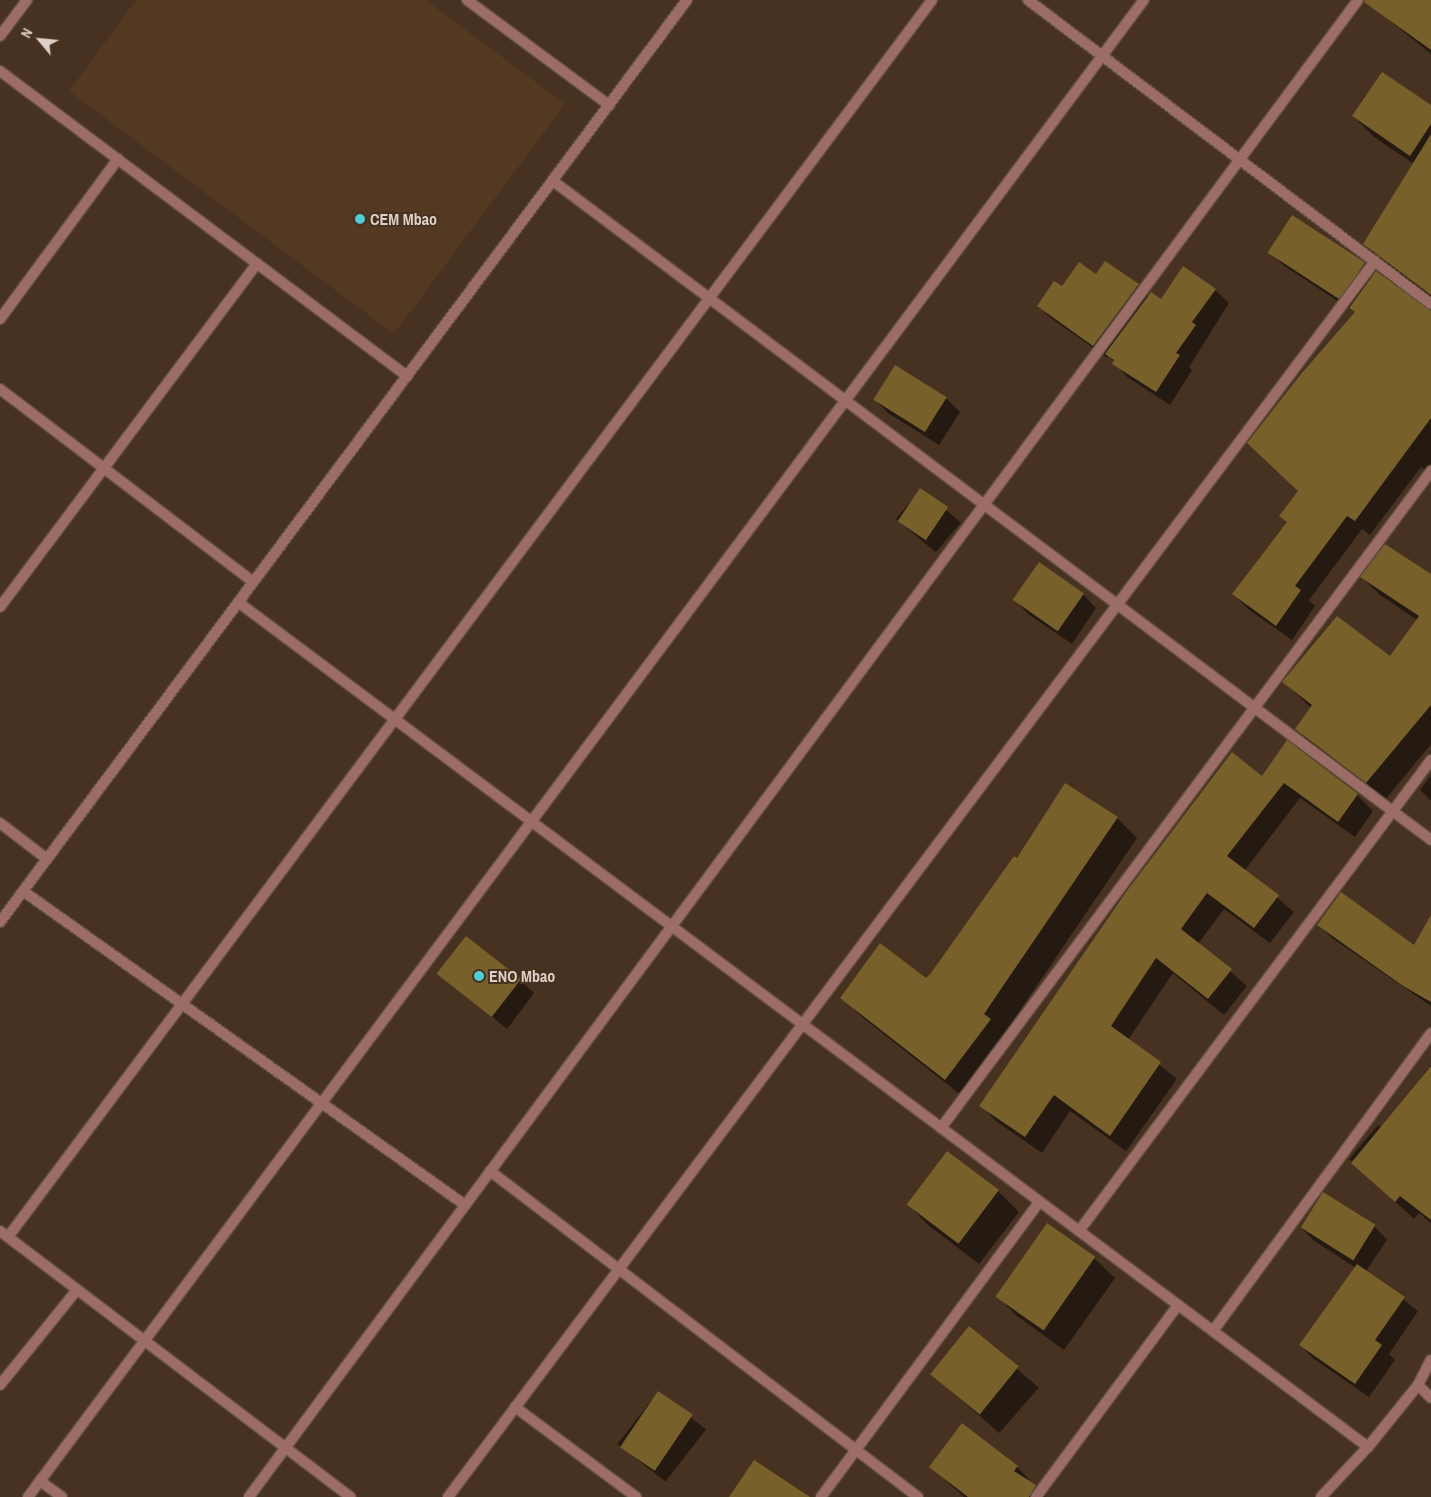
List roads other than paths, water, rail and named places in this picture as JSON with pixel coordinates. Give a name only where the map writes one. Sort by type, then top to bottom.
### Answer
[{"type":"street","points":[[0,36],[27,0]]},
{"type":"street","points":[[467,0],[609,106]]},
{"type":"street","points":[[0,922],[687,0]]},
{"type":"street","points":[[351,1497],[4,1234],[182,1004],[932,0]]},
{"type":"street","points":[[1028,0],[1431,304]]},
{"type":"street","points":[[28,1497],[1144,0]]},
{"type":"street","points":[[249,1497],[1358,0]]},
{"type":"street","points":[[0,70],[407,376]]},
{"type":"street","points":[[0,320],[118,159]]},
{"type":"street","points":[[552,181],[1431,840]]},
{"type":"street","points":[[448,1497],[1375,262]]},
{"type":"street","points":[[0,607],[257,263]]},
{"type":"street","points":[[0,389],[253,582]]},
{"type":"street","points":[[941,1128],[1431,471]]},
{"type":"street","points":[[238,602],[1368,1447]]},
{"type":"street","points":[[1079,1231],[1431,760]]},
{"type":"street","points":[[0,823],[47,859]]},
{"type":"street","points":[[23,891],[466,1205]]},
{"type":"street","points":[[1213,1332],[1431,1033]]},
{"type":"street","points":[[490,1171],[918,1497]]},
{"type":"street","points":[[822,1497],[1039,1202]]},
{"type":"street","points":[[0,1385],[77,1290]]},
{"type":"street","points":[[1036,1497],[1178,1305]]},
{"type":"street","points":[[1322,1497],[1368,1447],[1418,1385],[1431,1360]]},
{"type":"street","points":[[1418,1385],[1431,1398]]},
{"type":"street","points":[[515,1407],[636,1497]]},
{"type":"street","points":[[40,1481],[62,1497]]},
{"type":"place","name":"CEM Mbao","points":[[360,219]]},
{"type":"place","name":"ENO Mbao","points":[[479,976]]}]
